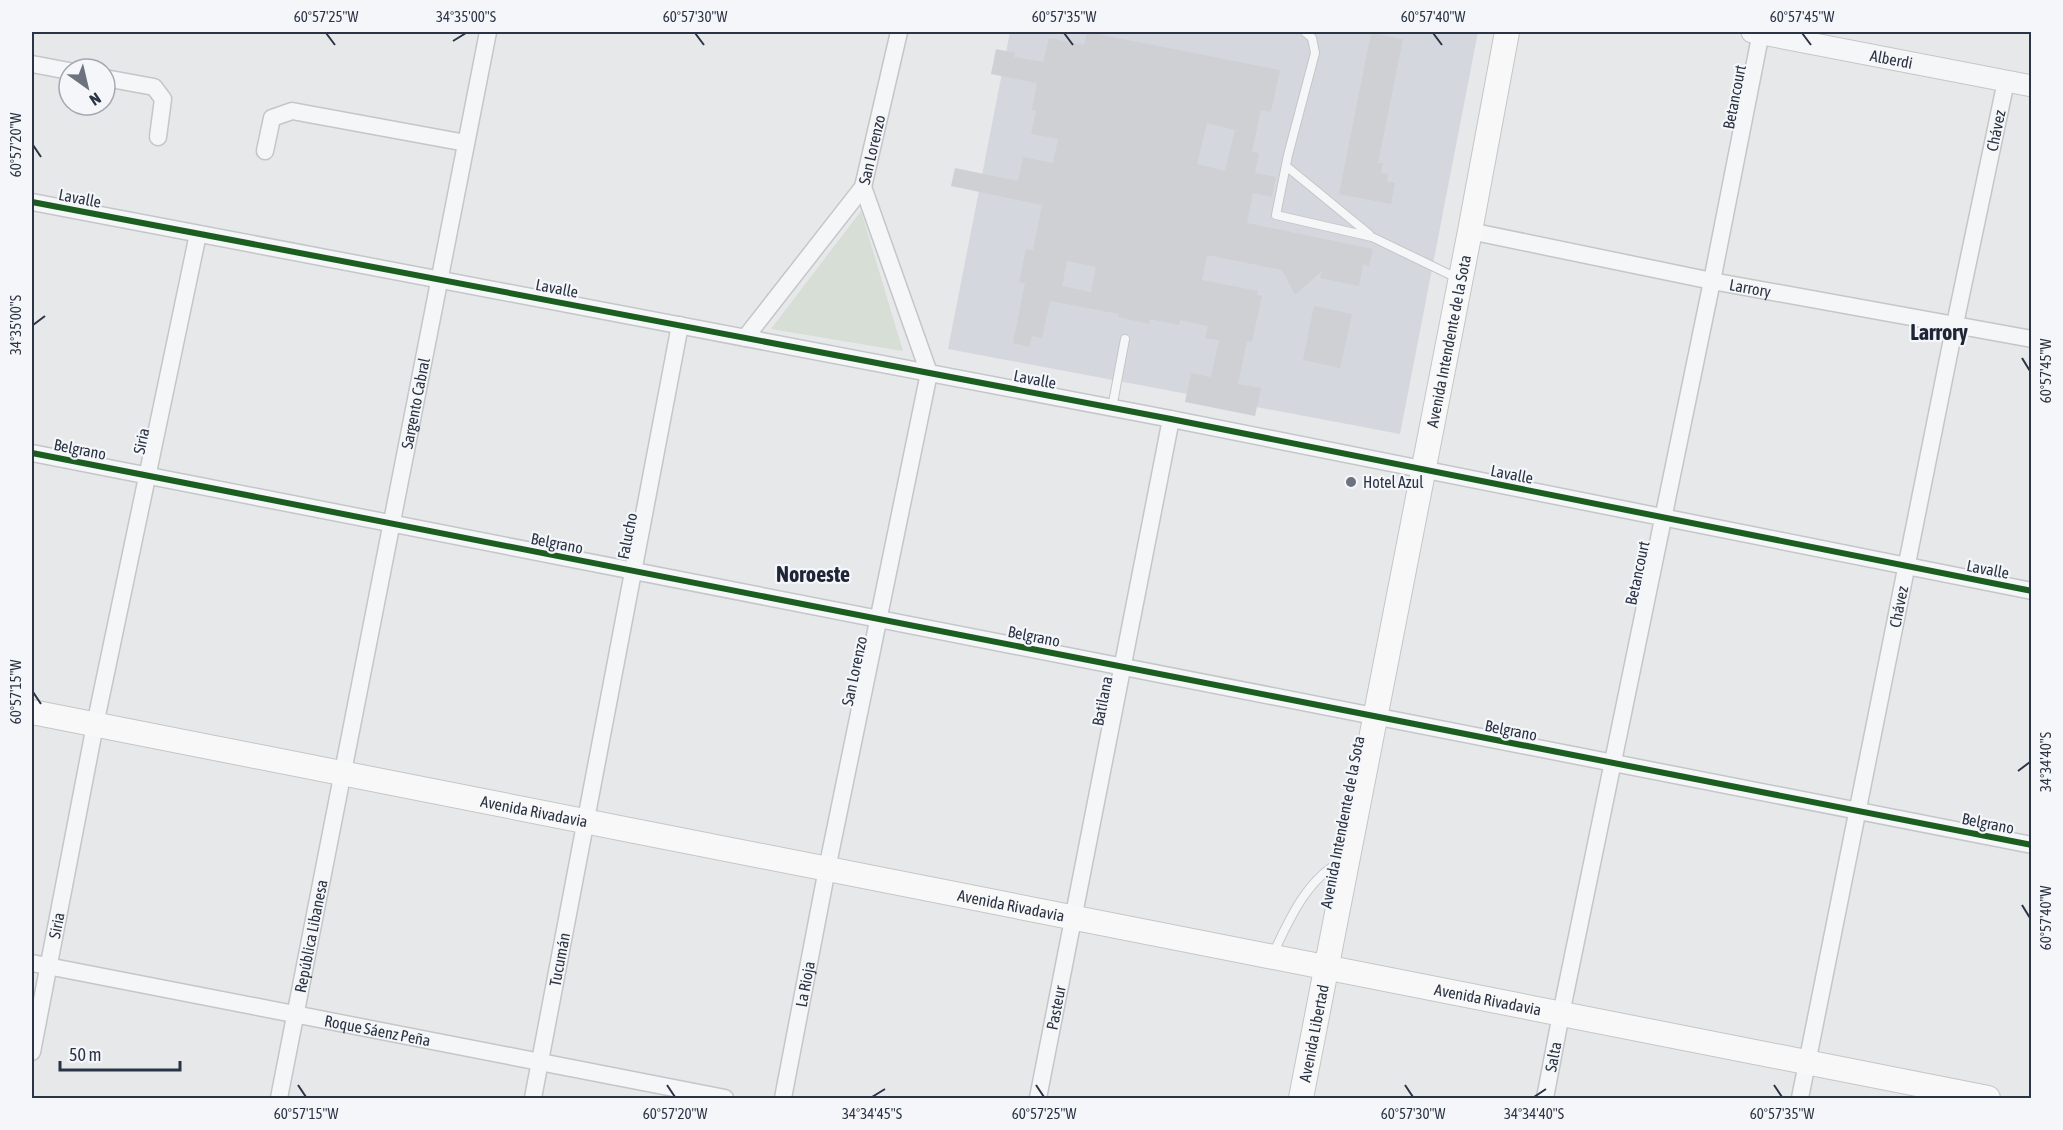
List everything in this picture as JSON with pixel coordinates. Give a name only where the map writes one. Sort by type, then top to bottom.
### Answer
[{"type":"main road","name":"Avenida Intendente de la Sota","points":[[1327,968],[1507,32]]},
{"type":"main road","name":"Avenida Rivadavia","points":[[32,712],[1988,1098]]},
{"type":"main road","name":"Avenida Libertad","points":[[1301,1098],[1327,968]]},
{"type":"street","name":"Sargento Cabral","points":[[343,774],[488,32]]},
{"type":"street","name":"San Lorenzo","points":[[745,338],[863,187],[899,32]]},
{"type":"street","name":"Alberdi","points":[[1758,32],[2031,86]]},
{"type":"street","name":"Betancourt","points":[[1561,1014],[1712,281],[1758,32]]},
{"type":"street","points":[[32,64],[57,69]]},
{"type":"street","points":[[117,80],[154,87],[164,99],[158,137]]},
{"type":"street","name":"Chávez","points":[[1800,1098],[2006,81]]},
{"type":"street","points":[[265,152],[272,118],[292,111],[466,143]]},
{"type":"street","points":[[863,187],[928,373]]},
{"type":"street","name":"Lavalle","points":[[32,202],[1172,419],[2031,591]]},
{"type":"street","name":"Larrory","points":[[1470,231],[1712,281],[2031,339]]},
{"type":"street","name":"Siria","points":[[32,1052],[95,725],[198,234]]},
{"type":"street","name":"Falucho","points":[[587,822],[680,326]]},
{"type":"street","name":"San Lorenzo","points":[[827,869],[928,373]]},
{"type":"street","name":"Batilana","points":[[1073,918],[1172,419]]},
{"type":"street","name":"Belgrano","points":[[32,453],[2031,846]]},
{"type":"street","name":"República Libanesa","points":[[279,1098],[343,774]]},
{"type":"street","name":"Tucumán","points":[[533,1098],[587,822]]},
{"type":"street","name":"La Rioja","points":[[783,1098],[827,869]]},
{"type":"street","name":"Pasteur","points":[[1038,1098],[1073,918]]},
{"type":"street","name":"Roque Sáenz Peña","points":[[32,963],[725,1098]]},
{"type":"street","name":"Salta","points":[[1545,1098],[1561,1014]]},
{"type":"lane","points":[[1305,32],[1312,38],[1315,53],[1276,215],[1372,237],[1460,280]]},
{"type":"lane","points":[[1286,166],[1372,237]]},
{"type":"lane","points":[[1112,408],[1125,339]]},
{"type":"lane","points":[[1271,957],[1294,910],[1318,879],[1325,871],[1348,858]]},
{"type":"shaded area","points":[[1010,32],[1478,32],[1400,434],[948,349]]},
{"type":"shaded area","points":[[861,211],[903,351],[771,329]]},
{"type":"building","points":[[1087,32],[1280,70],[1271,112],[1261,110],[1252,152],[1259,153],[1255,173],[1276,177],[1272,197],[1253,193],[1247,223],[1373,249],[1369,266],[1363,264],[1359,286],[1320,278],[1322,271],[1295,295],[1282,270],[1207,255],[1202,280],[1258,291],[1257,295],[1262,296],[1252,342],[1247,341],[1238,384],[1261,388],[1255,416],[1185,402],[1191,373],[1211,377],[1219,340],[1205,338],[1208,326],[1180,320],[1179,325],[1150,319],[1149,324],[1118,317],[1119,314],[1050,301],[1042,338],[1032,336],[1030,347],[1013,343],[1025,283],[1019,282],[1026,249],[1033,250],[1042,205],[951,186],[955,168],[1018,181],[1023,157],[1053,163],[1058,139],[1031,134],[1036,111],[1032,110],[1037,83],[991,74],[996,49],[1015,53],[1014,57],[1043,62],[1049,38],[1084,45]],"holes":[[[1207,123],[1235,130],[1225,171],[1197,164]],[[1067,261],[1096,267],[1091,292],[1062,286]]]},
{"type":"building","points":[[1371,33],[1403,39],[1378,163],[1383,163],[1381,173],[1388,174],[1387,181],[1395,183],[1391,204],[1339,194]]},
{"type":"building","points":[[1314,306],[1352,314],[1340,368],[1303,360]]},
{"type":"cycle path","points":[[32,202],[1171,419],[2032,591]]},
{"type":"cycle path","points":[[32,453],[2032,845]]},
{"type":"place","name":"Hotel Azul","points":[[1351,482]]},
{"type":"district","name":"Larrory","points":[[1939,332]]},
{"type":"district","name":"Noroeste","points":[[813,574]]}]
